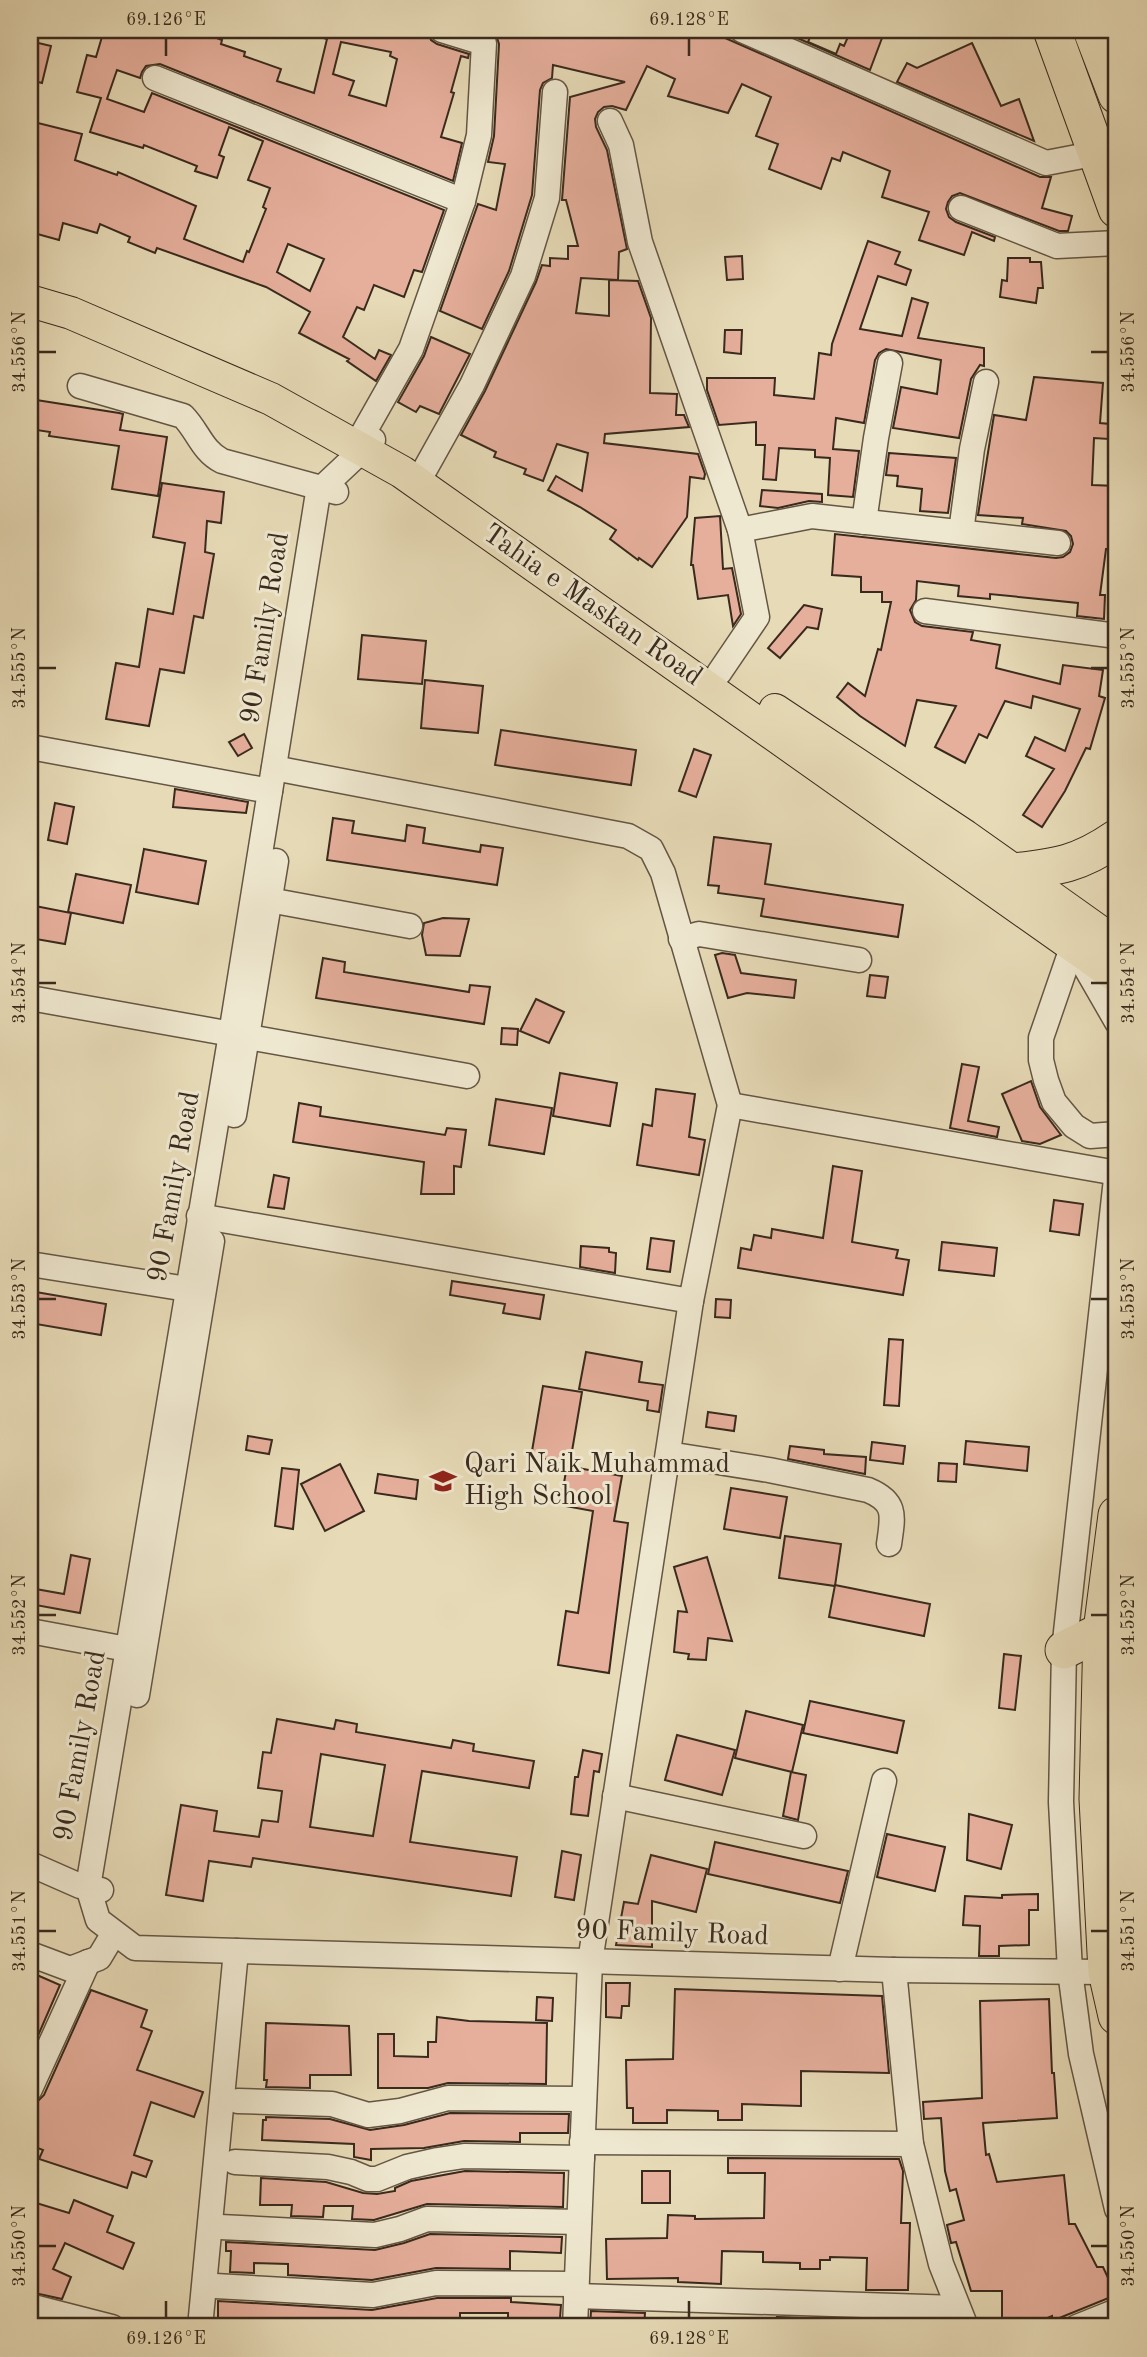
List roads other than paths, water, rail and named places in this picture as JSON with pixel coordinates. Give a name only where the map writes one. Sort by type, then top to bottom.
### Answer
[{"type":"highway","points":[[1052,30],[1117,209]]},
{"type":"highway","points":[[1091,30],[1117,95]]},
{"type":"highway","points":[[1013,872],[1058,866],[1091,856],[1117,838]]},
{"type":"highway","points":[[1117,1515],[1101,1631],[1098,1799],[1107,1972],[1117,2016]]},
{"type":"highway","points":[[1064,1650],[1101,1631]]},
{"type":"main road","name":"Tahia e Maskan Road","points":[[30,284],[155,326],[293,390],[350,462],[424,471],[719,673],[965,836],[1117,944]]},
{"type":"main road","name":"Tahia e Maskan Road","points":[[30,301],[71,313],[271,399],[350,462],[413,480],[1117,977]]},
{"type":"street","name":"90 Family Road","points":[[442,30],[484,43],[479,135],[463,201],[411,349],[350,462],[317,499],[239,1035],[96,1889],[106,1926],[135,1948],[840,1969],[1107,1972]]},
{"type":"street","points":[[742,30],[1046,163],[1098,153]]},
{"type":"street","points":[[155,78],[463,201]]},
{"type":"street","points":[[424,471],[472,385],[523,276],[547,198],[555,92]]},
{"type":"street","points":[[610,121],[621,145],[640,242],[740,530],[757,617],[719,673]]},
{"type":"street","points":[[961,208],[1057,246],[1117,243]]},
{"type":"street","points":[[863,522],[890,363]]},
{"type":"street","points":[[961,532],[972,449],[986,382]]},
{"type":"street","points":[[80,386],[183,416],[194,427],[209,454],[222,461],[350,462]]},
{"type":"street","points":[[740,530],[812,516],[1058,544]]},
{"type":"street","points":[[925,611],[1117,636]]},
{"type":"street","points":[[30,747],[278,777],[628,836],[651,849],[663,873],[730,1105],[691,1301],[590,1962],[575,2327]]},
{"type":"street","name":"90 Family Road","points":[[239,1035],[269,900],[278,777]]},
{"type":"street","points":[[269,900],[410,926]]},
{"type":"street","points":[[681,939],[699,934],[859,960]]},
{"type":"street","points":[[1073,946],[1117,1022]]},
{"type":"street","points":[[1073,946],[1041,1038],[1041,1060],[1054,1102],[1074,1126],[1090,1136],[1117,1134]]},
{"type":"street","points":[[30,998],[467,1076]]},
{"type":"street","points":[[730,1105],[1117,1172],[1064,1650],[1061,1802],[1070,1971],[1081,2054],[1117,2209]]},
{"type":"street","name":"90 Family Road","points":[[136,1651],[187,1289],[207,1217]]},
{"type":"street","points":[[207,1217],[691,1301]]},
{"type":"street","points":[[30,1264],[187,1289]]},
{"type":"street","points":[[668,1454],[769,1470],[868,1490],[880,1495],[890,1505],[892,1512],[889,1544]]},
{"type":"street","points":[[30,1631],[136,1651]]},
{"type":"street","points":[[840,1969],[884,1781]]},
{"type":"street","points":[[615,1796],[804,1836]]},
{"type":"street","points":[[30,1864],[80,1886],[96,1889]]},
{"type":"street","points":[[30,1954],[70,1969],[99,1958],[106,1926]]},
{"type":"street","points":[[200,2327],[236,1951]]},
{"type":"street","points":[[30,2090],[88,1962]]},
{"type":"street","points":[[215,2286],[373,2295],[436,2283],[576,2290],[962,2318],[941,2264],[911,2144],[894,1970]]},
{"type":"street","points":[[238,2101],[332,2104],[368,2115],[400,2111],[448,2098],[584,2099]]},
{"type":"street","points":[[235,2162],[328,2166],[368,2179],[377,2179],[407,2168],[464,2156],[582,2150],[911,2144]]},
{"type":"street","points":[[220,2227],[376,2235],[428,2219],[579,2222]]},
{"type":"street","points":[[30,2306],[112,2327]]},
{"type":"street","points":[[1077,2327],[1117,2311]]},
{"type":"place","name":"Qari Naik Muhammad High School","points":[[443,1481]]}]
